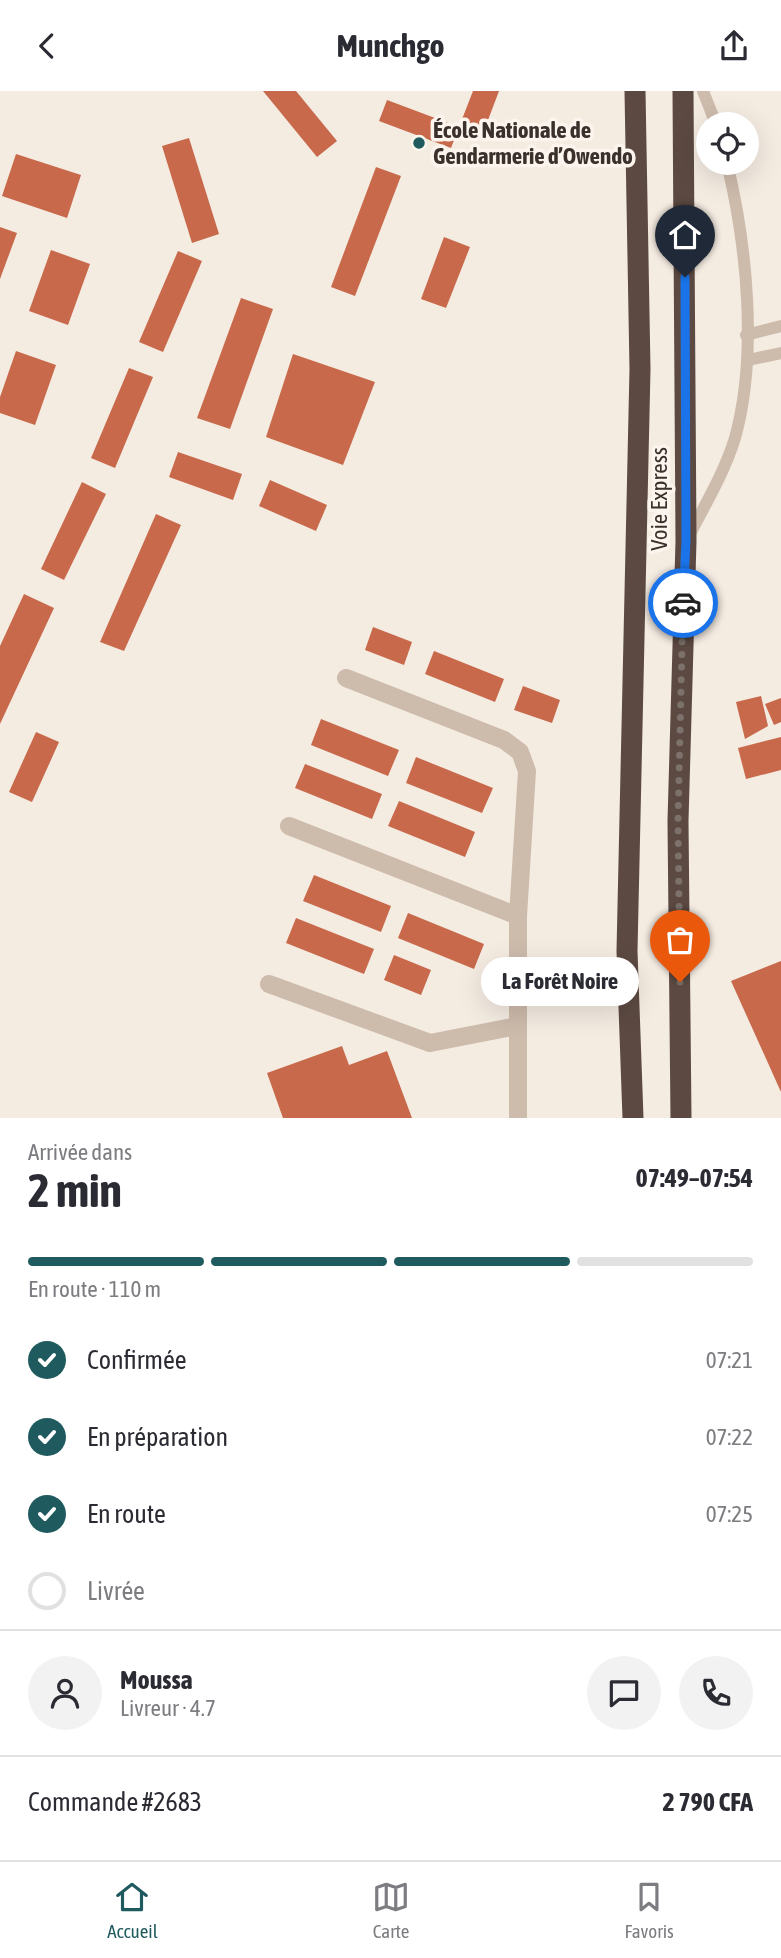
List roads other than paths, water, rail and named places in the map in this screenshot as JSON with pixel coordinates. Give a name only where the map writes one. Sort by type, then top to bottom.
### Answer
[{"type":"highway","points":[[633,1118],[627,951],[640,369],[635,91]]},
{"type":"highway","name":"Voie Express","points":[[681,1118],[678,821],[686,541],[683,91]]},
{"type":"street","points":[[346,678],[504,740],[520,752],[527,771],[518,916],[518,1118]]},
{"type":"street","points":[[289,826],[518,916]]},
{"type":"street","points":[[269,984],[430,1042],[517,1026]]},
{"type":"lane","points":[[703,91],[711,112]]},
{"type":"lane","points":[[686,541],[734,439],[748,360],[742,246],[729,175]]},
{"type":"lane","points":[[746,335],[781,326]]},
{"type":"lane","points":[[748,360],[781,353]]},
{"type":"place","name":"École Nationale de Gendarmerie d’Owendo","points":[[419,143]]},
{"type":"place","name":"La Forêt Noire","points":[[680,982]]}]
